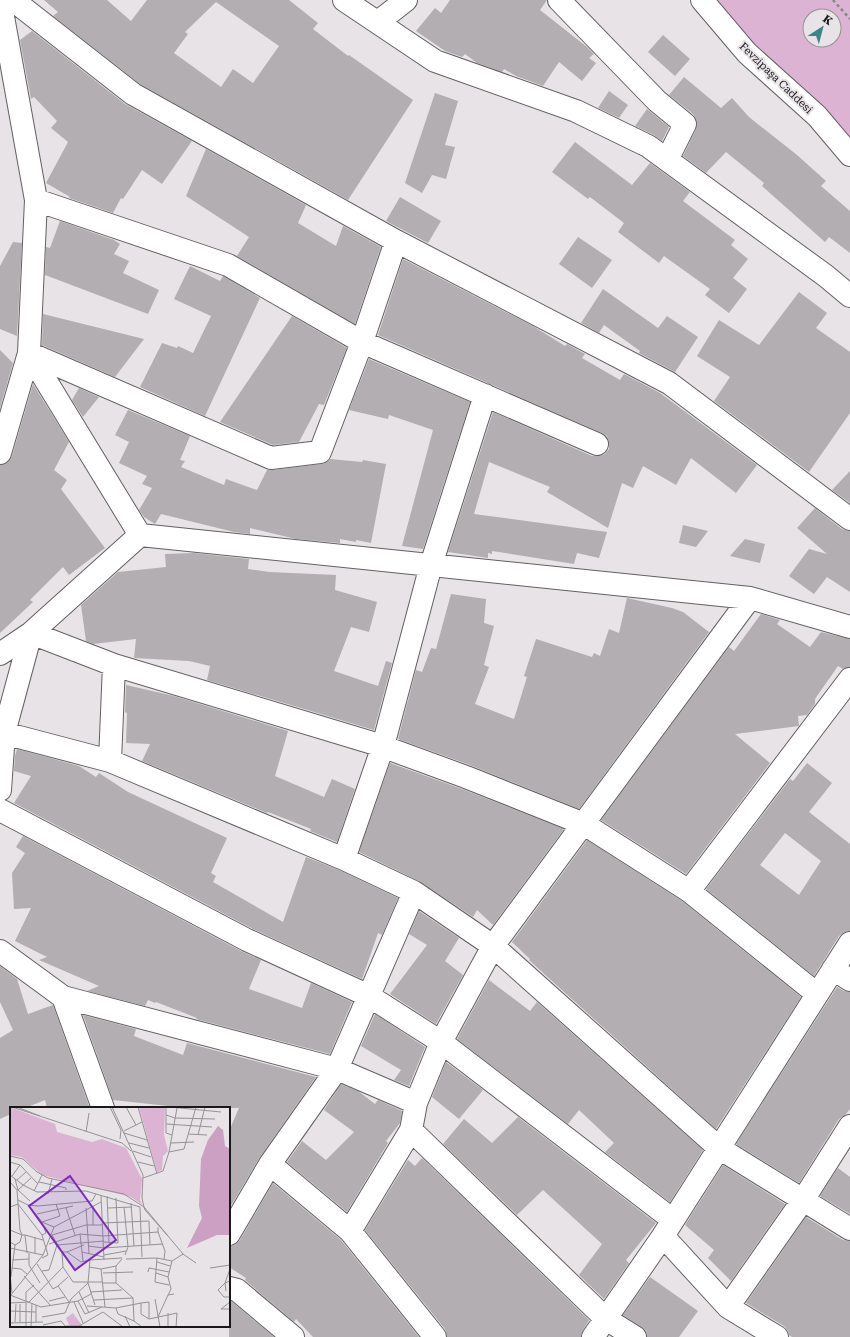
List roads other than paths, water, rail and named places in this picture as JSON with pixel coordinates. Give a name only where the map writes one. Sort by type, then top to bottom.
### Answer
[{"type":"street","points":[[0,0],[36,200],[29,353],[0,453]]},
{"type":"street","points":[[13,0],[133,94],[396,241],[669,383],[850,519]]},
{"type":"street","points":[[344,0],[435,61],[576,112],[648,146],[826,276],[850,296]]},
{"type":"street","points":[[378,22],[406,0]]},
{"type":"street","points":[[559,0],[657,101],[685,124],[668,160]]},
{"type":"street","name":"Fevzipaşa Caddesi","points":[[702,0],[747,53],[816,116],[850,155]]},
{"type":"street","points":[[36,200],[228,265],[362,342],[597,444]]},
{"type":"street","points":[[29,353],[271,458],[320,452],[362,342],[396,241]]},
{"type":"street","points":[[29,353],[140,535]]},
{"type":"street","points":[[344,859],[383,746],[431,565],[485,395]]},
{"type":"street","points":[[0,654],[31,633],[140,535],[750,598],[850,627]]},
{"type":"street","points":[[350,1232],[411,1130],[416,1103],[441,1042],[493,946],[750,598]]},
{"type":"street","points":[[31,633],[114,664],[383,746],[584,824],[689,891],[817,994]]},
{"type":"street","points":[[0,790],[2,733],[31,633]]},
{"type":"street","points":[[110,761],[114,664]]},
{"type":"street","points":[[689,891],[850,679]]},
{"type":"street","points":[[2,733],[110,761],[344,859],[414,892],[493,946],[718,1148],[850,1229]]},
{"type":"street","points":[[0,810],[247,940],[369,996],[441,1042],[668,1228],[728,1307],[778,1337]]},
{"type":"street","points":[[230,1232],[270,1164],[337,1069],[414,892]]},
{"type":"street","points":[[594,1337],[668,1228],[817,994],[842,975],[850,943]]},
{"type":"street","points":[[0,951],[63,997],[337,1069],[416,1103]]},
{"type":"street","points":[[63,997],[102,1107]]},
{"type":"street","points":[[728,1307],[803,1200],[850,1126]]},
{"type":"street","points":[[411,1130],[606,1319],[635,1337]]},
{"type":"street","points":[[270,1164],[350,1232],[436,1337]]},
{"type":"street","points":[[230,1288],[237,1290],[293,1337]]}]
